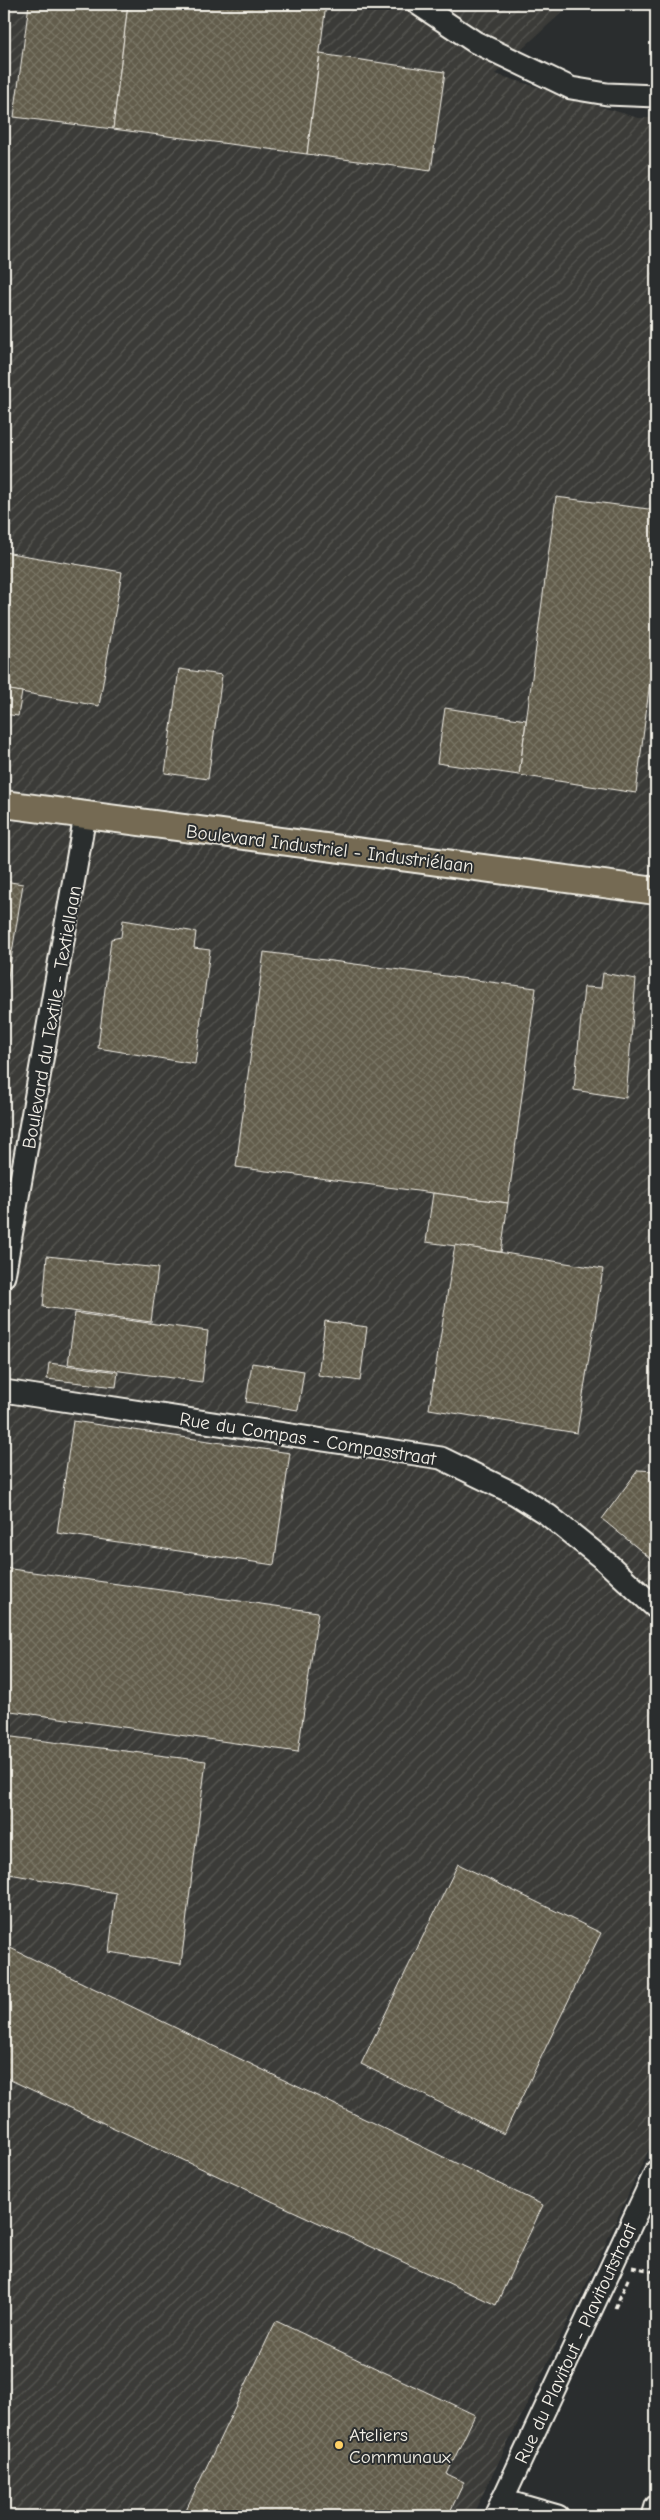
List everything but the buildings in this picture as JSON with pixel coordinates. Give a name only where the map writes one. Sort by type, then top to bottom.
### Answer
[{"type":"main road","name":"Boulevard Industriel - Industriélaan","points":[[4,804],[656,891]]},
{"type":"street","points":[[418,4],[475,42],[571,88],[607,94],[656,96]]},
{"type":"street","name":"Boulevard du Textile - Textiellaan","points":[[4,1276],[86,816]]},
{"type":"street","name":"Rue du Compas - Compasstraat","points":[[4,1391],[441,1458],[515,1494],[548,1515],[604,1560],[656,1608]]},
{"type":"street","name":"Rue du Plavitout - Plavitoutstraat","points":[[498,2508],[656,2171]]},
{"type":"street","points":[[653,2516],[656,2506]]},
{"type":"street","points":[[498,2508],[558,2516]]},
{"type":"shaded area","points":[[4,4],[571,4],[495,74],[638,118],[656,118],[656,2134],[597,2262],[472,2516],[4,2516]]},
{"type":"place","name":"Ateliers Communaux","points":[[339,2445]]}]
